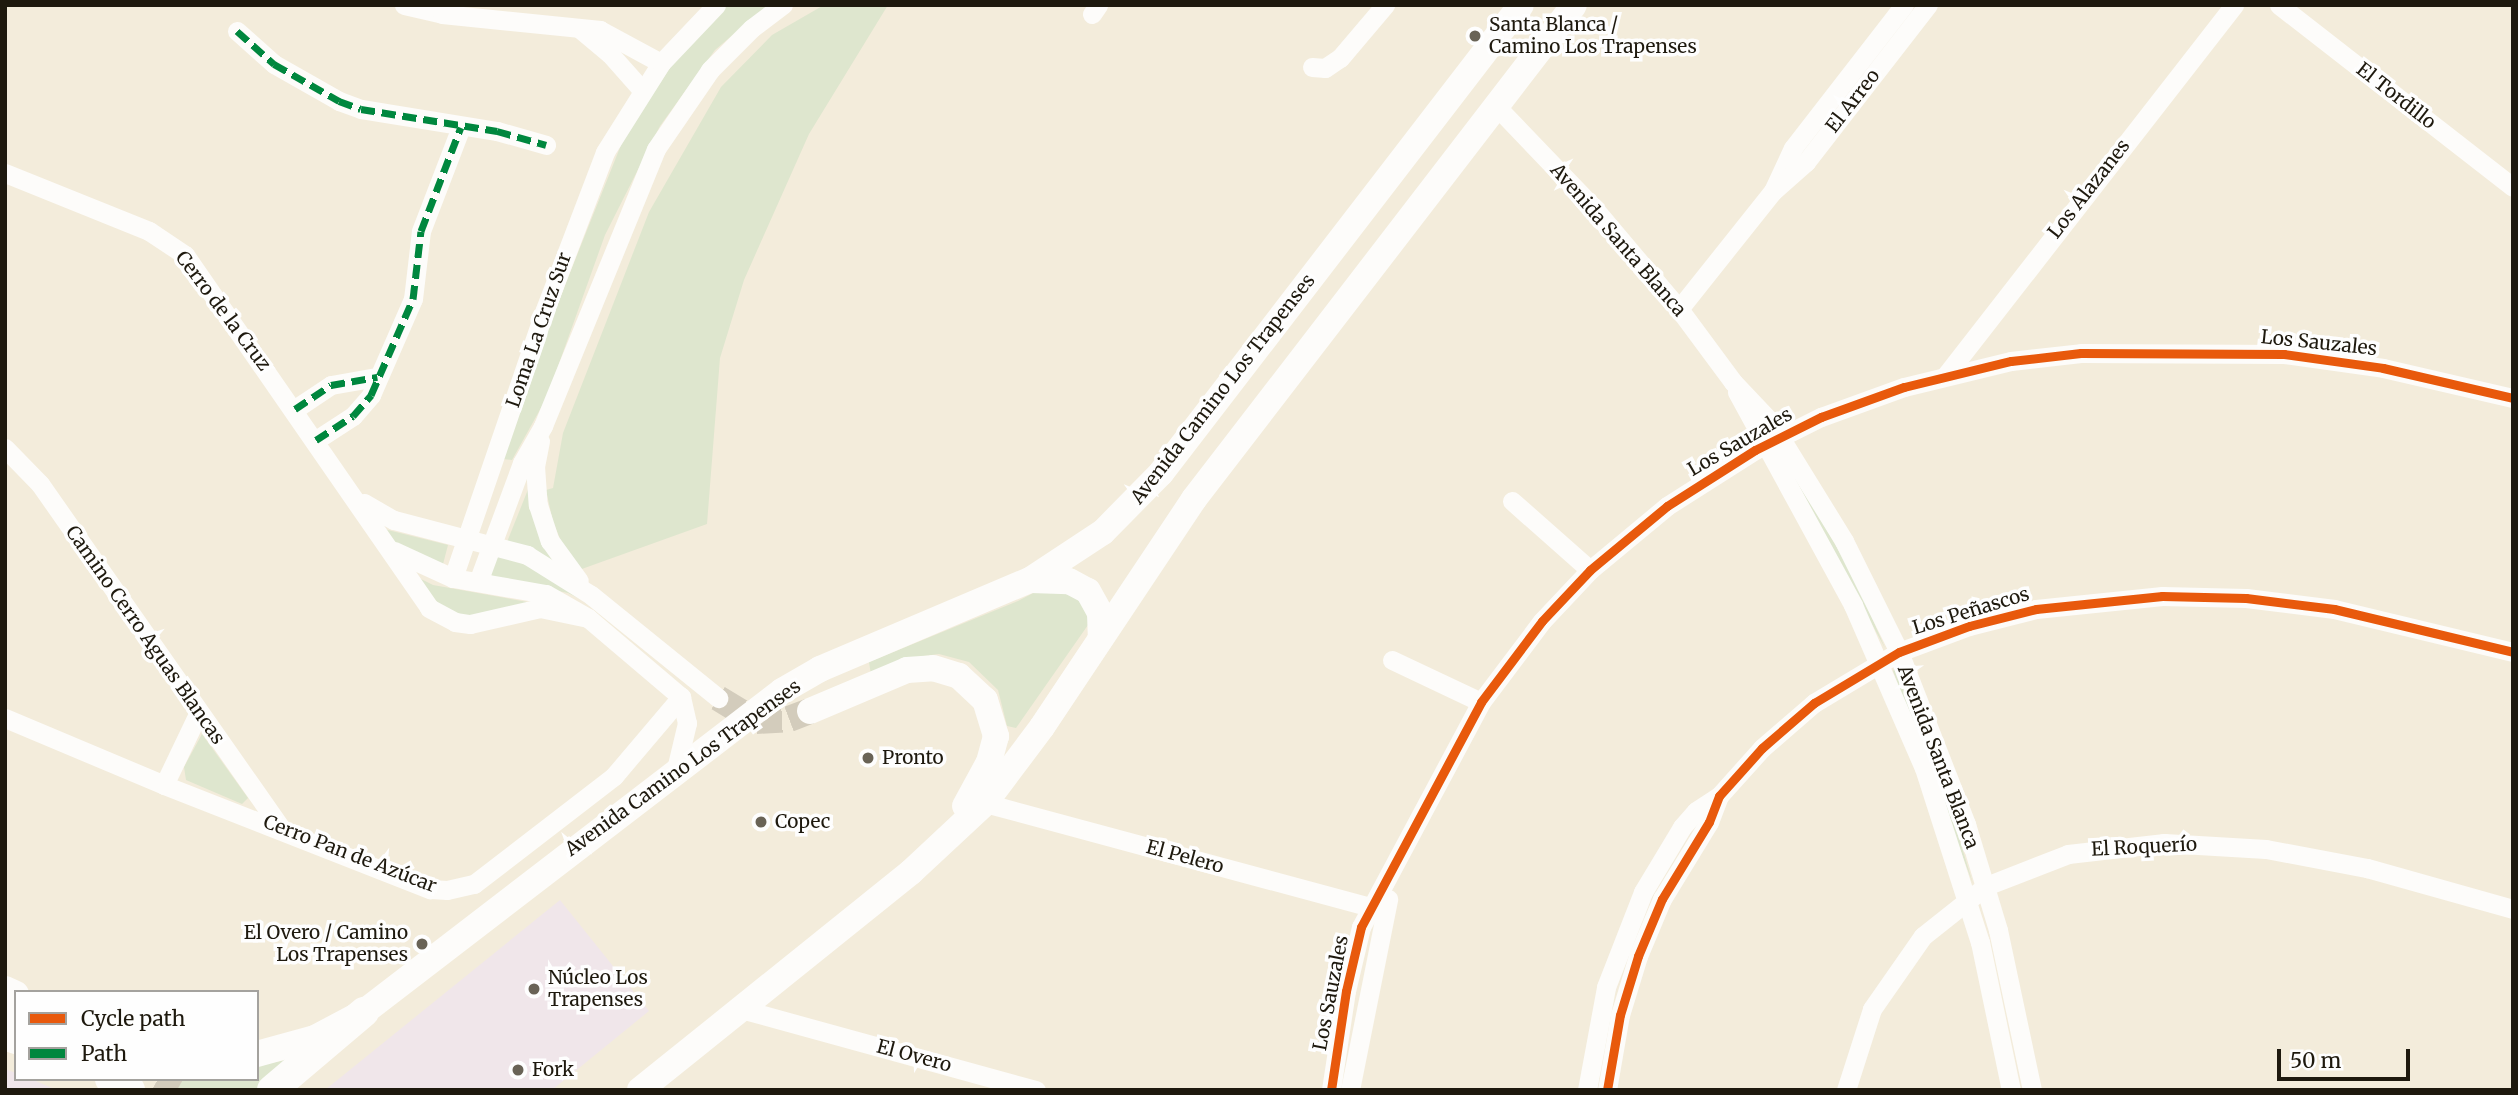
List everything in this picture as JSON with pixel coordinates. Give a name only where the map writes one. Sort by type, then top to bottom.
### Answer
[{"type":"main road","name":"Avenida Camino Los Trapenses","points":[[259,1053],[315,1038],[364,1012],[782,691],[820,669],[1030,580],[1089,542],[1147,489],[1521,5]]},
{"type":"main road","points":[[640,1090],[932,854],[985,803],[1035,737],[1201,489],[1574,5]]},
{"type":"main road","points":[[1030,580],[1069,581],[1088,592],[1100,613],[1101,638]]},
{"type":"main road","points":[[810,711],[917,668],[950,672],[977,690],[993,717],[995,746],[979,785],[932,854]]},
{"type":"main road","points":[[272,1090],[364,1012]]},
{"type":"main road","points":[[114,1081],[130,1090]]},
{"type":"street","points":[[404,5],[442,14],[613,34],[661,63]]},
{"type":"street","name":"Loma La Cruz Sur","points":[[453,578],[590,186],[642,90],[661,63],[716,5]]},
{"type":"street","name":"Loma La Cruz Sur","points":[[478,582],[522,463],[542,426],[656,149],[716,63],[783,5]]},
{"type":"street","points":[[1312,67],[1325,68],[1340,58],[1385,5]]},
{"type":"street","name":"El Arreo","points":[[1773,191],[1793,148],[1904,5]]},
{"type":"street","name":"El Arreo","points":[[1679,309],[1773,191],[1805,162],[1928,5]]},
{"type":"street","name":"Los Alazanes","points":[[1946,375],[2234,5]]},
{"type":"street","name":"El Tordillo","points":[[2279,5],[2513,187]]},
{"type":"street","points":[[579,29],[610,54],[642,90]]},
{"type":"street","points":[[236,31],[274,64],[339,101],[461,127],[497,131],[546,145]]},
{"type":"street","name":"Avenida Santa Blanca","points":[[1496,106],[1592,206],[1679,309],[1733,382],[1781,436],[1844,541],[1899,652],[1944,763],[1986,886],[2032,1090]]},
{"type":"street","points":[[316,440],[363,406],[377,377],[413,299],[421,231],[461,127]]},
{"type":"street","name":"Cerro de la Cruz","points":[[5,173],[149,231],[174,246],[193,264],[353,492],[429,608],[455,622],[486,622],[549,607],[588,618]]},
{"type":"street","name":"Los Sauzales","points":[[1331,1090],[1346,991],[1377,909],[1434,783],[1481,702],[1542,621],[1590,570],[1667,506],[1763,446],[1852,404],[1946,375],[2081,353],[2259,353],[2383,368],[2513,398]]},
{"type":"street","points":[[295,410],[331,385],[377,377]]},
{"type":"street","name":"Avenida Santa Blanca","points":[[1733,382],[1763,446],[1881,662],[1924,768],[1968,898],[2011,1090]]},
{"type":"street","name":"Loma La Cruz Sur","points":[[542,426],[535,466],[538,505],[550,541],[591,595]]},
{"type":"street","name":"Camino Cerro Aguas Blancas","points":[[5,448],[40,484],[280,827]]},
{"type":"street","name":"Cerro de la Cruz","points":[[353,492],[394,520],[469,536],[527,555],[591,595],[718,698]]},
{"type":"street","points":[[1512,501],[1590,570]]},
{"type":"street","name":"Cerro de la Cruz","points":[[388,548],[453,578],[546,594],[588,618],[681,697]]},
{"type":"street","name":"Los Peñascos","points":[[1587,1090],[1606,987],[1643,892],[1682,827],[1696,811],[1719,796],[1787,725],[1899,652],[1969,626],[2036,609],[2162,596],[2246,598],[2334,609],[2513,652]]},
{"type":"street","points":[[1392,660],[1481,702]]},
{"type":"street","points":[[677,769],[686,737],[681,697]]},
{"type":"street","name":"Cerro Pan de Azúcar","points":[[5,718],[164,785],[280,827],[430,889],[460,890],[488,874],[614,776],[681,697]]},
{"type":"street","points":[[164,785],[199,712]]},
{"type":"street","name":"Los Peñascos","points":[[1607,1090],[1620,1015],[1638,956],[1662,899],[1709,822],[1719,796]]},
{"type":"street","name":"El Pelero","points":[[985,803],[1377,909]]},
{"type":"street","name":"El Roquerío","points":[[1846,1090],[1863,1030],[1885,987],[1923,936],[1986,886],[2043,861],[2090,849],[2198,844],[2334,861],[2513,909]]},
{"type":"street","name":"Los Sauzales","points":[[1350,1090],[1377,909]]},
{"type":"street","points":[[776,980],[778,1009],[792,1023]]},
{"type":"street","name":"El Overo","points":[[741,1009],[1036,1090]]},
{"type":"shaded area","points":[[560,900],[649,1011],[552,1090],[325,1090]]},
{"type":"shaded area","points":[[5,1069],[14,1072],[14,1081],[36,1081],[57,1090],[5,1090]]},
{"type":"green space","points":[[727,5],[768,5],[715,50],[660,126],[605,235],[547,397],[512,460],[502,459],[516,408],[623,140],[675,60]]},
{"type":"green space","points":[[824,5],[888,5],[809,134],[744,280],[720,358],[707,524],[579,570],[569,560],[553,522],[546,490],[553,488],[563,433],[649,212],[721,87],[772,35]]},
{"type":"green space","points":[[1777,451],[1800,483],[1856,581],[1885,648]]},
{"type":"green space","points":[[529,487],[556,567],[507,542]]},
{"type":"green space","points":[[380,528],[448,545],[442,568],[415,560]]},
{"type":"green space","points":[[498,554],[537,569],[586,602],[568,593],[493,577],[490,573]]},
{"type":"green space","points":[[409,573],[433,585],[533,603],[476,621],[426,600]]},
{"type":"green space","points":[[1060,579],[1095,615],[1016,728],[1007,726],[998,690],[969,662],[939,654],[909,658],[871,675],[869,662],[1018,601]]},
{"type":"green space","points":[[1896,667],[1941,778],[1973,884],[1893,671]]},
{"type":"green space","points":[[202,734],[248,798],[242,804],[186,780],[184,767]]},
{"type":"green space","points":[[285,1060],[259,1090],[158,1090],[164,1081],[259,1081],[259,1066]]},
{"type":"tunnel","points":[[718,698],[756,721],[789,719],[810,711]]},
{"type":"tunnel","points":[[161,1081],[177,1090]]},
{"type":"marked path","points":[[237,31],[274,64],[339,101],[361,109],[497,131],[546,145]]},
{"type":"marked path","points":[[316,440],[353,416],[371,395],[413,299],[421,231],[461,127]]},
{"type":"marked path","points":[[295,409],[331,385],[377,377]]},
{"type":"cycle path","points":[[1331,1090],[1346,991],[1361,927],[1481,702],[1542,621],[1590,570],[1667,506],[1755,450],[1821,417],[1904,387],[2011,361],[2081,353],[2284,354],[2383,368],[2513,398]]},
{"type":"cycle path","points":[[1607,1090],[1620,1015],[1638,956],[1662,899],[1709,822],[1719,796],[1762,748],[1814,703],[1899,652],[1969,626],[2036,609],[2162,596],[2246,598],[2334,609],[2513,652]]},
{"type":"place","name":"Santa Blanca / Camino Los Trapenses","points":[[1475,36]]},
{"type":"place","name":"Pronto","points":[[868,758]]},
{"type":"place","name":"Copec","points":[[761,822]]},
{"type":"place","name":"El Overo / Camino Los Trapenses","points":[[422,944]]},
{"type":"place","name":"Núcleo Los Trapenses","points":[[534,989]]},
{"type":"place","name":"Fork","points":[[518,1070]]}]
